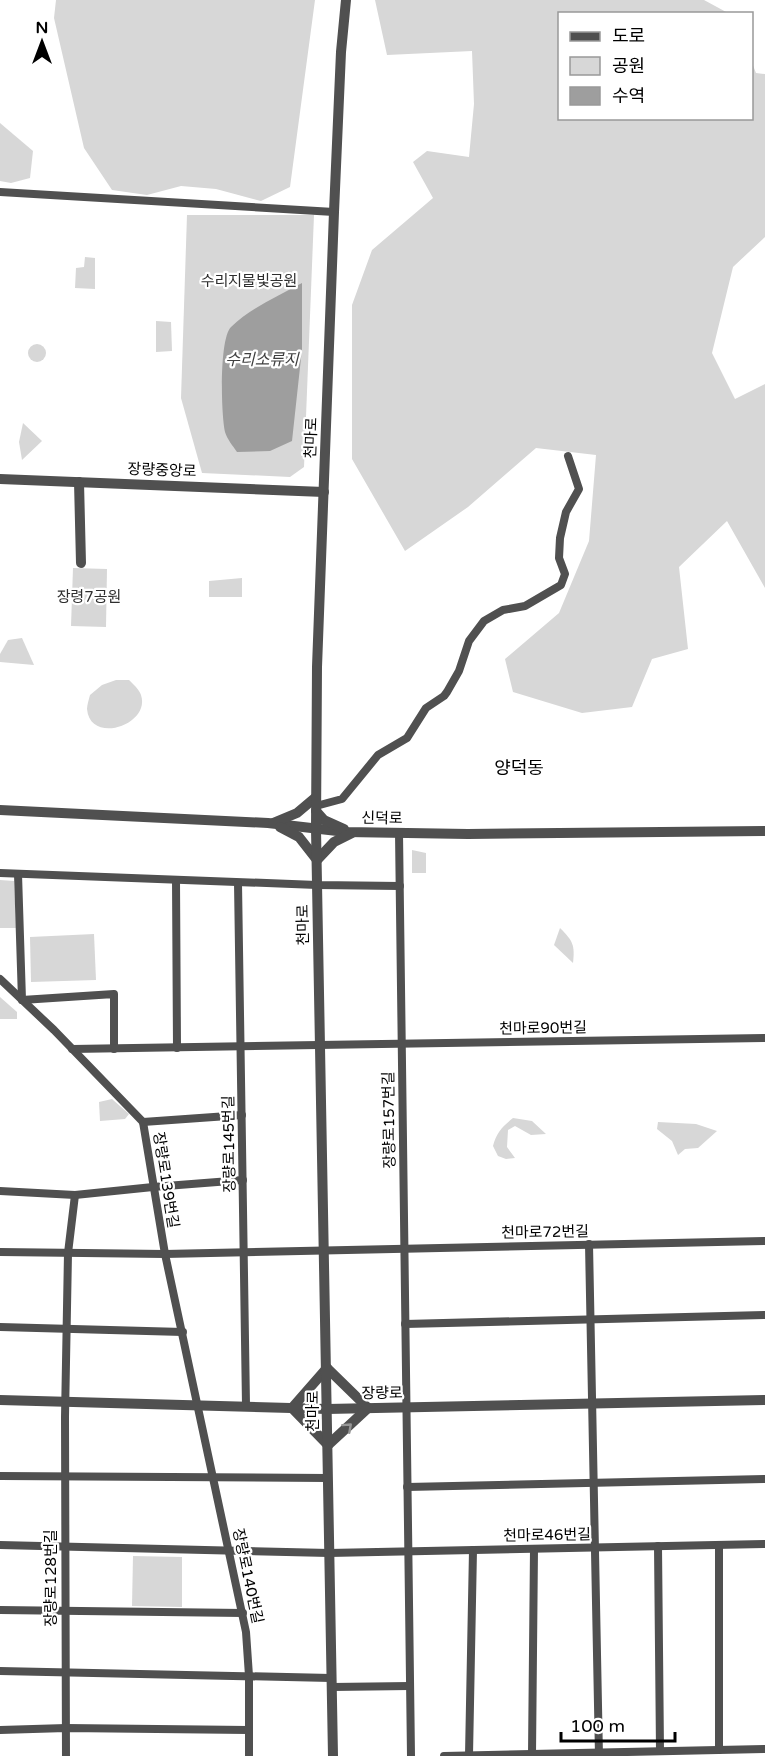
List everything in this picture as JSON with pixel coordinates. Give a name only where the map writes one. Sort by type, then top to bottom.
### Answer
[{"type":"street","name":"천마로","points":[[333,1756],[316,860],[317,667],[339,94],[346,0]]},
{"type":"street","points":[[0,192],[334,212]]},
{"type":"street","points":[[272,823],[316,804],[342,799],[378,755],[407,738],[426,708],[444,696],[459,671],[470,640],[484,621],[497,612],[525,606],[564,582],[565,574],[559,558],[560,538],[566,512],[579,489],[568,456]]},
{"type":"street","name":"장량중앙로","points":[[0,479],[324,492]]},
{"type":"street","points":[[79,482],[81,563]]},
{"type":"street","points":[[316,804],[324,819],[352,832]]},
{"type":"street","name":"신덕로","points":[[0,810],[272,823],[352,832],[765,831]]},
{"type":"street","points":[[272,823],[299,837],[316,860],[334,842],[352,832]]},
{"type":"street","name":"장량로157번길","points":[[399,833],[411,1756]]},
{"type":"street","points":[[0,873],[238,883],[400,886]]},
{"type":"street","points":[[18,874],[22,1000],[114,994],[114,1049]]},
{"type":"street","points":[[176,880],[177,1048]]},
{"type":"street","name":"장량로145번길","points":[[238,883],[246,1406]]},
{"type":"street","name":"장량로139번길","points":[[0,979],[143,1122],[165,1254],[197,1404]]},
{"type":"street","name":"천마로90번길","points":[[72,1049],[765,1038]]},
{"type":"street","points":[[143,1122],[242,1115]]},
{"type":"street","points":[[0,1191],[75,1195],[243,1180]]},
{"type":"street","name":"장량로128번길","points":[[66,1756],[64,1546],[68,1253],[75,1195]]},
{"type":"street","name":"천마로72번길","points":[[0,1252],[165,1254],[765,1241]]},
{"type":"street","points":[[589,1244],[599,1754]]},
{"type":"street","points":[[405,1324],[765,1315]]},
{"type":"street","points":[[0,1327],[183,1332]]},
{"type":"street","points":[[327,1368],[368,1408],[328,1445],[292,1408],[327,1368]]},
{"type":"street","name":"장량로","points":[[0,1400],[327,1409],[765,1400]]},
{"type":"street","name":"장량로140번길","points":[[197,1404],[246,1632],[249,1676],[249,1756]]},
{"type":"street","points":[[0,1476],[328,1478]]},
{"type":"street","points":[[407,1486],[765,1479]]},
{"type":"street","name":"천마로46번길","points":[[0,1545],[329,1553],[765,1544]]},
{"type":"street","points":[[719,1545],[719,1750]]},
{"type":"street","points":[[658,1546],[660,1751]]},
{"type":"street","points":[[532,1754],[534,1549]]},
{"type":"street","points":[[469,1755],[473,1550]]},
{"type":"street","points":[[0,1610],[243,1613]]},
{"type":"street","points":[[0,1671],[249,1676],[410,1686]]},
{"type":"street","points":[[0,1730],[66,1728],[248,1730]]},
{"type":"street","points":[[444,1756],[765,1749]]},
{"type":"green space","points":[[56,0],[315,0],[290,187],[261,201],[216,189],[181,186],[147,195],[112,190],[84,148],[54,18]]},
{"type":"green space","points":[[375,0],[704,0],[726,12],[558,12],[558,120],[753,120],[753,66],[756,73],[765,74],[765,237],[733,267],[712,353],[735,399],[765,384],[765,588],[727,521],[679,567],[688,649],[652,659],[632,707],[582,713],[513,692],[505,659],[559,613],[589,541],[596,455],[536,448],[468,507],[405,551],[352,459],[352,305],[372,250],[433,198],[413,162],[427,151],[469,157],[474,104],[472,51],[387,55]]},
{"type":"green space","points":[[0,123],[33,151],[30,178],[11,183],[0,181]]},
{"type":"green space","name":"수리지물빛공원","points":[[187,215],[314,215],[304,467],[290,477],[202,473],[181,398]]},
{"type":"green space","points":[[85,257],[95,258],[95,289],[75,288],[76,268],[84,267]]},
{"type":"green space","points":[[156,321],[171,322],[172,351],[156,352]]},
{"type":"green space","points":[[37,344],[43,347],[46,353],[43,359],[37,362],[31,359],[28,353],[31,347]]},
{"type":"green space","points":[[23,423],[42,441],[22,460],[19,442]]},
{"type":"green space","name":"장령7공원","points":[[73,568],[107,569],[106,627],[71,626]]},
{"type":"green space","points":[[242,578],[242,597],[209,597],[209,581]]},
{"type":"green space","points":[[22,638],[34,665],[0,662],[0,654],[8,640]]},
{"type":"green space","points":[[116,680],[129,680],[134,685],[141,695],[142,706],[137,715],[119,727],[98,726],[91,720],[87,709],[90,695],[102,685]]},
{"type":"green space","points":[[412,850],[426,853],[426,873],[412,873]]},
{"type":"green space","points":[[0,880],[14,881],[16,928],[0,928]]},
{"type":"green space","points":[[560,928],[572,944],[573,963],[554,945]]},
{"type":"green space","points":[[94,934],[96,980],[31,982],[30,937]]},
{"type":"green space","points":[[0,997],[17,1012],[17,1019],[0,1019]]},
{"type":"green space","points":[[112,1099],[129,1114],[125,1119],[100,1121],[99,1102]]},
{"type":"green space","points":[[513,1118],[532,1121],[546,1134],[531,1135],[515,1126],[508,1130],[507,1147],[515,1158],[506,1159],[498,1156],[493,1146],[500,1130]]},
{"type":"green space","points":[[658,1122],[696,1124],[717,1131],[698,1148],[685,1149],[678,1155],[672,1141],[657,1129]]},
{"type":"green space","points":[[133,1556],[182,1557],[182,1607],[132,1606]]},
{"type":"water","name":"수리소류지","points":[[302,283],[302,349],[292,441],[270,451],[237,452],[226,435],[224,423],[222,378],[227,334],[231,327],[247,314]]},
{"type":"district","name":"양덕동","points":[[519,768]]}]
